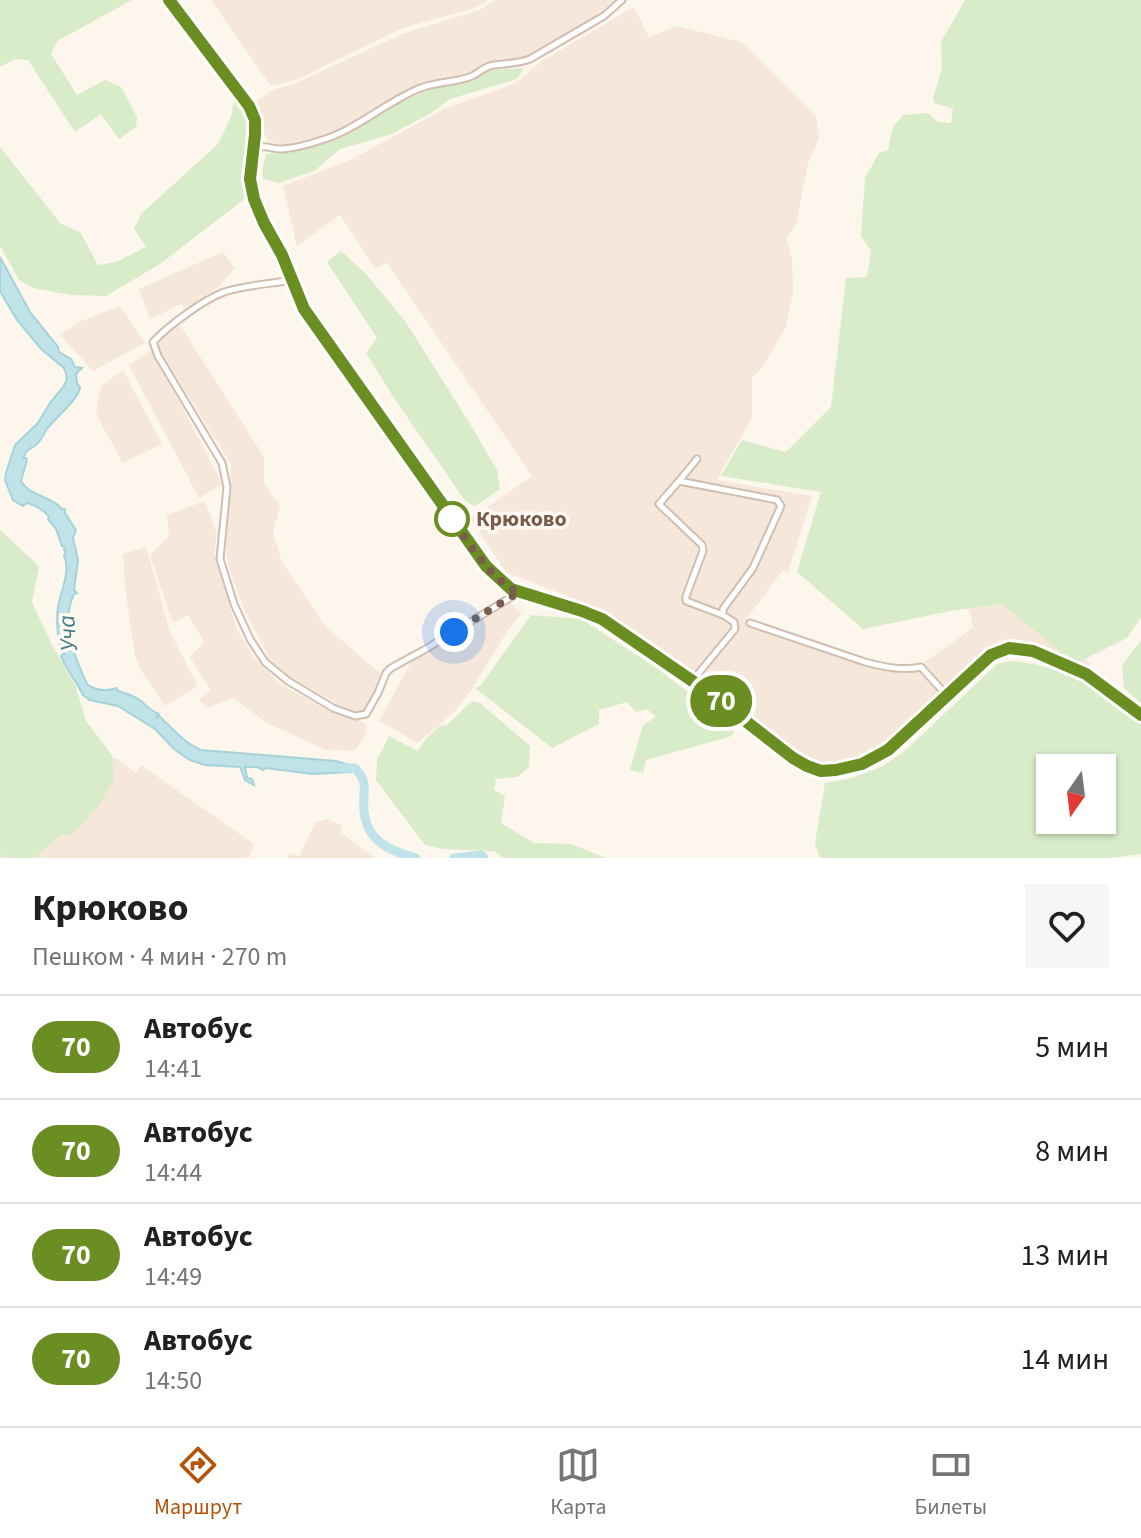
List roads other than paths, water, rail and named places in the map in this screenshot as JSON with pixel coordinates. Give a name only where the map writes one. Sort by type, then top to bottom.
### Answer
[{"type":"street","points":[[170,0],[249,106],[255,120],[250,179],[254,199],[304,309],[486,566],[511,589],[602,619],[693,680],[793,758],[821,771],[862,764],[888,750],[991,655],[1009,648],[1033,651],[1086,674],[1141,715]]},
{"type":"street","points":[[253,151],[257,147],[283,149],[325,139],[416,89],[435,82],[472,76],[494,65],[517,64],[530,59],[604,16],[622,0]]},
{"type":"street","points":[[292,280],[225,292],[164,330],[153,342],[158,356],[222,463],[227,487],[220,559],[234,604],[265,662],[288,681],[333,708],[355,716],[366,714],[391,668],[519,592]]},
{"type":"street","points":[[693,680],[735,629],[734,622],[723,615],[686,601],[703,551],[702,545],[659,504],[697,459]]},
{"type":"street","points":[[679,481],[777,500],[781,506],[753,568],[723,609],[723,615]]},
{"type":"street","points":[[750,623],[884,667],[921,667],[947,696]]},
{"type":"water","points":[[0,257],[30,312],[59,352],[71,359],[75,367],[82,368],[76,374],[80,388],[75,398],[24,455],[23,458],[27,460],[21,481],[30,490],[65,509],[76,530],[73,538],[78,560],[74,590],[77,593],[74,594],[68,617],[73,651],[87,684],[101,690],[116,688],[137,698],[201,750],[336,761],[353,766],[351,772],[313,774],[245,767],[247,778],[252,779],[254,785],[245,780],[240,767],[205,765],[190,760],[155,729],[118,706],[90,700],[83,695],[60,650],[63,647],[60,647],[57,618],[66,575],[65,548],[49,516],[33,505],[27,503],[23,506],[13,500],[5,480],[15,445],[38,423],[67,380],[66,374],[64,368],[41,349],[17,320],[0,291]]},
{"type":"waterway","name":"Уча","points":[[340,768],[355,768],[362,779],[366,820],[374,837],[388,848],[416,858]]},
{"type":"waterway","name":"Уча","points":[[454,858],[481,855],[484,858]]},
{"type":"place","name":"Крюково","points":[[452,519]]}]
